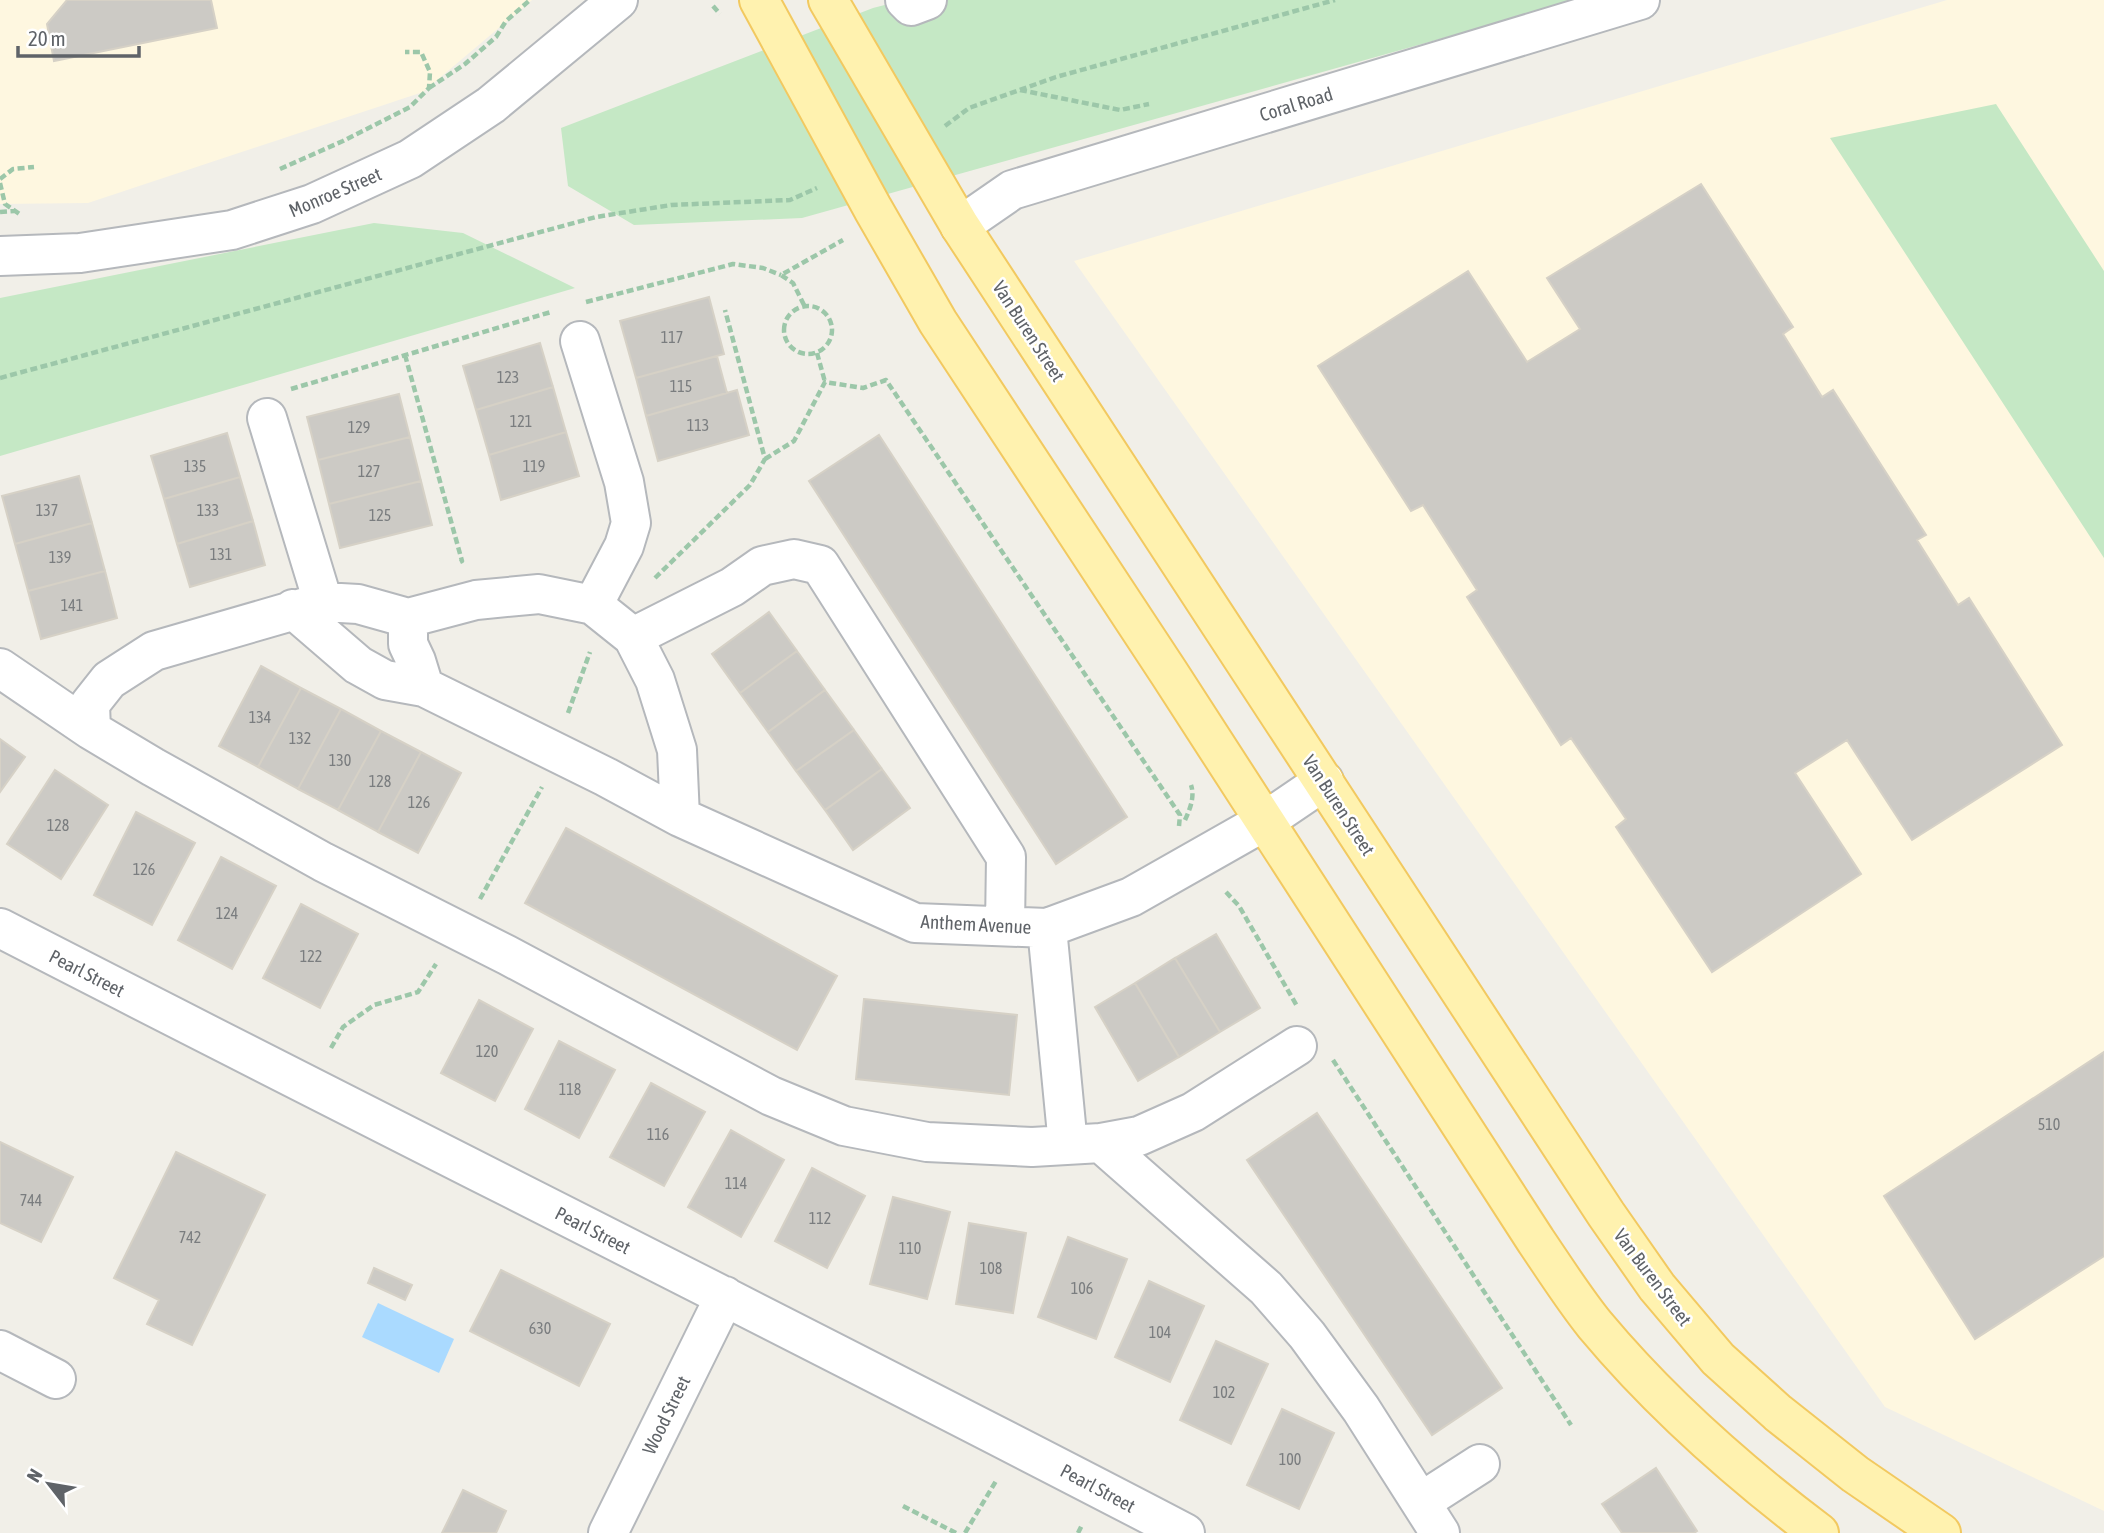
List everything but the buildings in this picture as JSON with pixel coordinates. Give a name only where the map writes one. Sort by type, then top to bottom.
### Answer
[{"type":"main road","points":[[759,0],[938,322],[1536,1241],[1594,1323],[1656,1393],[1710,1445],[1777,1502],[1819,1533]]},
{"type":"main road","name":"Van Buren Street","points":[[829,0],[960,226],[1606,1214],[1657,1287],[1718,1359],[1778,1413],[1855,1474],[1941,1533]]},
{"type":"street","name":"Monroe Street","points":[[0,256],[80,253],[232,230],[312,204],[410,159],[480,113],[618,0]]},
{"type":"street","points":[[905,0],[911,6],[927,0]]},
{"type":"street","name":"Coral Road","points":[[960,226],[1012,190],[1640,0]]},
{"type":"street","points":[[574,318],[624,482],[631,523],[624,547],[613,621]]},
{"type":"street","points":[[278,404],[308,605]]},
{"type":"street","points":[[613,621],[732,587],[762,566],[794,559],[820,565],[1006,856],[1005,926]]},
{"type":"street","points":[[91,730],[90,704],[109,680],[153,651],[308,605],[358,604],[408,618],[476,600],[539,594],[613,621],[654,680],[677,750],[680,817]]},
{"type":"street","name":"Anthem Avenue","points":[[308,605],[358,665],[385,680],[424,687],[606,777],[680,817],[915,923],[1047,928],[1131,897],[1265,821],[1324,781]]},
{"type":"street","points":[[408,618],[408,644],[424,687]]},
{"type":"street","points":[[0,668],[91,730],[323,862],[771,1096],[844,1126],[927,1142],[1032,1147],[1084,1144],[1139,1136],[1193,1112],[1313,1050]]},
{"type":"street","name":"Pearl Street","points":[[0,928],[1185,1533]]},
{"type":"street","points":[[1047,928],[1084,1144],[1266,1288],[1307,1335],[1362,1409],[1431,1517],[1480,1464]]},
{"type":"street","name":"Wood Street","points":[[608,1533],[725,1296]]},
{"type":"street","points":[[0,1350],[56,1379]]},
{"type":"path","points":[[275,172],[410,107],[429,88],[465,64],[496,37],[506,22],[530,0]]},
{"type":"path","points":[[911,141],[939,130],[969,108],[1056,77],[1335,0]]},
{"type":"path","points":[[405,52],[421,52],[430,72],[429,88]]},
{"type":"path","points":[[33,215],[22,216],[5,204],[0,181],[13,169],[34,167]]},
{"type":"path","points":[[0,378],[596,217],[671,205],[790,200],[855,172]]},
{"type":"path","points":[[0,212],[15,211]]},
{"type":"path","points":[[781,275],[843,240]]},
{"type":"path","points":[[278,404],[405,355],[574,318],[733,264],[763,268],[781,275],[793,283],[804,305]]},
{"type":"path","points":[[804,305],[819,308],[830,320],[832,335],[829,342],[817,353],[801,353],[793,349],[785,336],[783,328],[790,313],[804,305]]},
{"type":"path","points":[[725,310],[765,459]]},
{"type":"path","points":[[331,1048],[343,1027],[374,1005],[418,992],[481,898],[546,779],[553,751],[594,640],[750,485],[765,459],[794,441],[825,382],[817,353]]},
{"type":"path","points":[[405,355],[462,561],[450,565]]},
{"type":"path","points":[[825,382],[863,388],[886,380],[1180,815]]},
{"type":"path","points":[[1226,892],[1239,906],[1298,1008]]},
{"type":"path","points":[[1313,1050],[1572,1425]]},
{"type":"path","points":[[965,1533],[996,1480]]},
{"type":"path","points":[[903,1506],[956,1533]]},
{"type":"path","points":[[1079,1533],[1082,1525]]},
{"type":"shaded area","points":[[0,0],[532,0],[423,92],[88,203],[0,204]]},
{"type":"shaded area","points":[[1947,0],[2104,0],[2104,1511],[1885,1407],[1074,261]]},
{"type":"green space","points":[[904,0],[1579,0],[802,218],[634,225],[568,186],[561,128],[873,8]]},
{"type":"green space","points":[[1996,104],[2104,271],[2104,558],[1830,138]]},
{"type":"green space","points":[[374,223],[463,233],[575,288],[0,456],[0,298]]},
{"type":"water","points":[[378,1303],[454,1339],[439,1373],[362,1337]]}]
